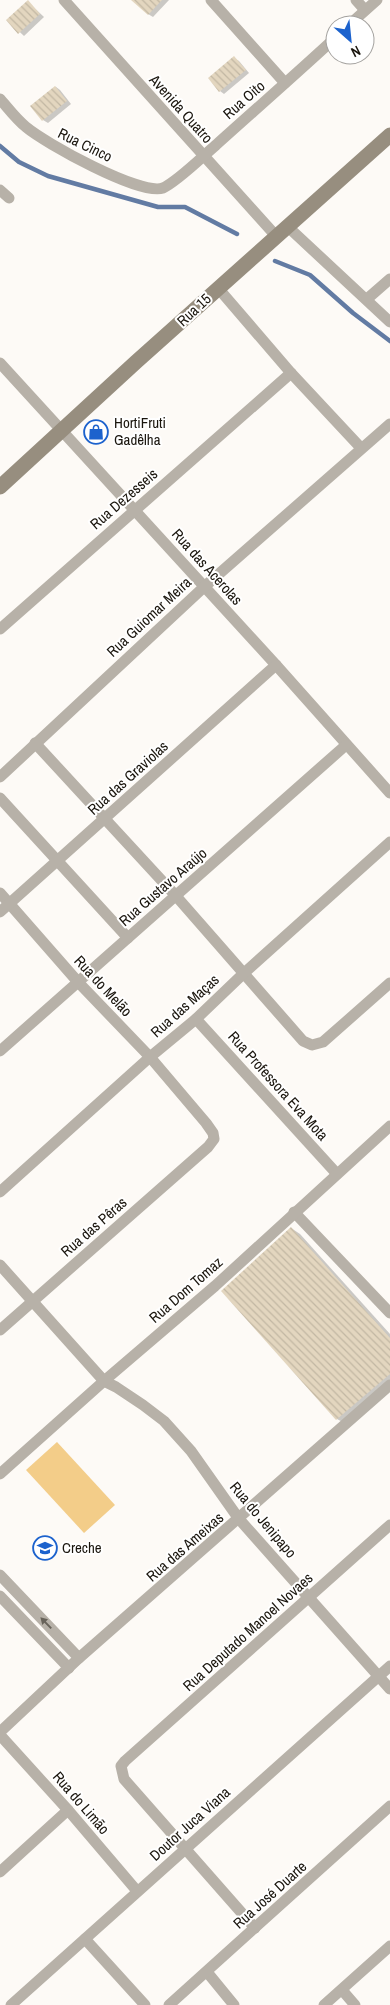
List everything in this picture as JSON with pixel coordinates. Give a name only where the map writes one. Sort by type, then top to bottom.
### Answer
[{"type":"main road","name":"Rua 15","points":[[0,487],[218,288],[390,135]]},
{"type":"street","name":"Avenida Quatro","points":[[64,0],[203,156],[282,231],[367,299],[390,322]]},
{"type":"street","points":[[211,0],[285,84]]},
{"type":"street","points":[[356,0],[365,10]]},
{"type":"street","points":[[360,15],[376,0]]},
{"type":"street","name":"Rua Oito","points":[[171,183],[325,47]]},
{"type":"street","name":"Rua Cinco","points":[[0,99],[25,126],[45,141],[84,163],[154,189],[163,188],[171,183]]},
{"type":"street","points":[[367,299],[390,279]]},
{"type":"street","points":[[218,288],[291,372],[361,448]]},
{"type":"street","name":"Rua das Acerolas","points":[[0,362],[390,793]]},
{"type":"street","name":"Rua Dezesseis","points":[[0,629],[291,372]]},
{"type":"street","name":"Rua Guiomar Meira","points":[[0,777],[204,587],[390,424]]},
{"type":"street","name":"Rua das Graviolas","points":[[0,912],[276,665]]},
{"type":"street","points":[[35,743],[176,896],[297,1036],[306,1043],[312,1045],[323,1042],[390,983]]},
{"type":"street","name":"Rua Gustavo Araújo","points":[[0,1051],[346,745]]},
{"type":"street","points":[[0,798],[128,938]]},
{"type":"street","name":"Rua das Maças","points":[[0,1192],[150,1057],[196,1019],[243,974],[390,842]]},
{"type":"street","name":"Rua do Melão","points":[[0,893],[78,982],[150,1057],[212,1131],[214,1139],[208,1147]]},
{"type":"street","name":"Rua Professora Eva Mota","points":[[196,1019],[337,1174]]},
{"type":"street","name":"Rua Dom Tomaz","points":[[0,1474],[104,1381],[215,1286],[390,1126]]},
{"type":"street","name":"Rua das Pêras","points":[[0,1330],[208,1147]]},
{"type":"street","points":[[294,1212],[390,1313]]},
{"type":"street","name":"Rua do Jenipapo","points":[[0,1265],[104,1381],[134,1398],[164,1422],[191,1451],[239,1519],[390,1689]]},
{"type":"street","name":"Rua das Ameixas","points":[[0,1734],[79,1658],[390,1385]]},
{"type":"street","name":"Rua Deputado Manoel Novaes","points":[[184,1849],[124,1779],[121,1766],[390,1525]]},
{"type":"street","points":[[0,1575],[79,1658]]},
{"type":"street","points":[[0,1596],[69,1668]]},
{"type":"street","name":"Doutor Juca Viana","points":[[11,2005],[390,1666]]},
{"type":"street","name":"Rua do Limão","points":[[0,1734],[137,1891]]},
{"type":"street","name":"Rua José Duarte","points":[[169,2005],[390,1806]]},
{"type":"street","points":[[0,1872],[68,1810]]},
{"type":"street","points":[[184,1849],[255,1928]]},
{"type":"street","points":[[85,1939],[145,2005]]},
{"type":"street","points":[[324,2005],[390,1946]]},
{"type":"street","points":[[207,1972],[234,2005]]},
{"type":"street","points":[[342,1990],[355,2005]]},
{"type":"shaded area","points":[[57,1442],[115,1505],[84,1533],[26,1470]]},
{"type":"building","points":[[28,0],[40,14],[18,34],[6,20]]},
{"type":"building","points":[[131,0],[162,0],[148,15]]},
{"type":"building","points":[[234,56],[246,70],[219,92],[208,78]]},
{"type":"building","points":[[55,86],[67,101],[42,121],[30,106]]},
{"type":"building","points":[[291,1227],[390,1338],[390,1374],[336,1420],[221,1291]]},
{"type":"waterway","points":[[0,146],[19,162],[48,176],[158,207],[185,207],[237,234]]},
{"type":"waterway","points":[[275,261],[310,275],[353,313],[390,341]]},
{"type":"place","name":"HortiFruti Gadêlha","points":[[96,432]]},
{"type":"place","name":"Creche","points":[[45,1548]]}]
